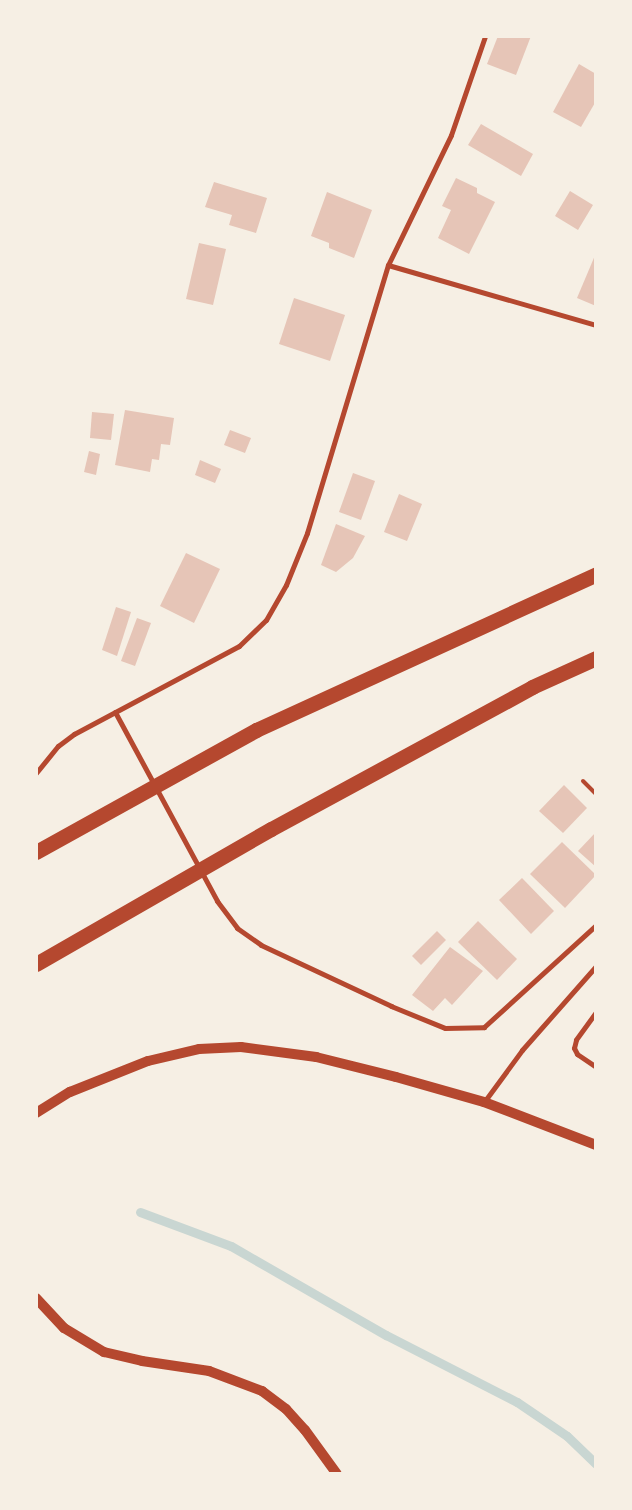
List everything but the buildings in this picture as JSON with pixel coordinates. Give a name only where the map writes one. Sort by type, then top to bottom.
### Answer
[{"type":"highway","points":[[36,852],[256,730],[596,574]]},
{"type":"highway","points":[[36,964],[271,829],[532,687],[596,658]]},
{"type":"main road","points":[[36,1113],[70,1092],[109,1075],[166,1056],[214,1047],[260,1048],[316,1057],[484,1102],[596,1145]]},
{"type":"main road","points":[[36,1298],[64,1328],[104,1352],[142,1362],[209,1371],[262,1391],[286,1409],[305,1430],[336,1474]]},
{"type":"street","points":[[36,773],[58,746],[115,712],[239,646],[266,620],[286,585],[307,533],[388,265],[451,135],[485,36]]},
{"type":"street","points":[[388,265],[596,325]]},
{"type":"street","points":[[115,712],[128,741],[217,901],[236,928],[261,945],[391,1006],[456,1030],[484,1027],[596,925]]},
{"type":"street","points":[[484,1102],[522,1050],[596,966]]},
{"type":"street","points":[[596,1012],[576,1040],[574,1048],[577,1054],[596,1067]]},
{"type":"lane","points":[[583,781],[596,794]]},
{"type":"waterway","points":[[140,1212],[231,1246],[386,1335],[517,1402],[567,1436],[596,1464]]}]
